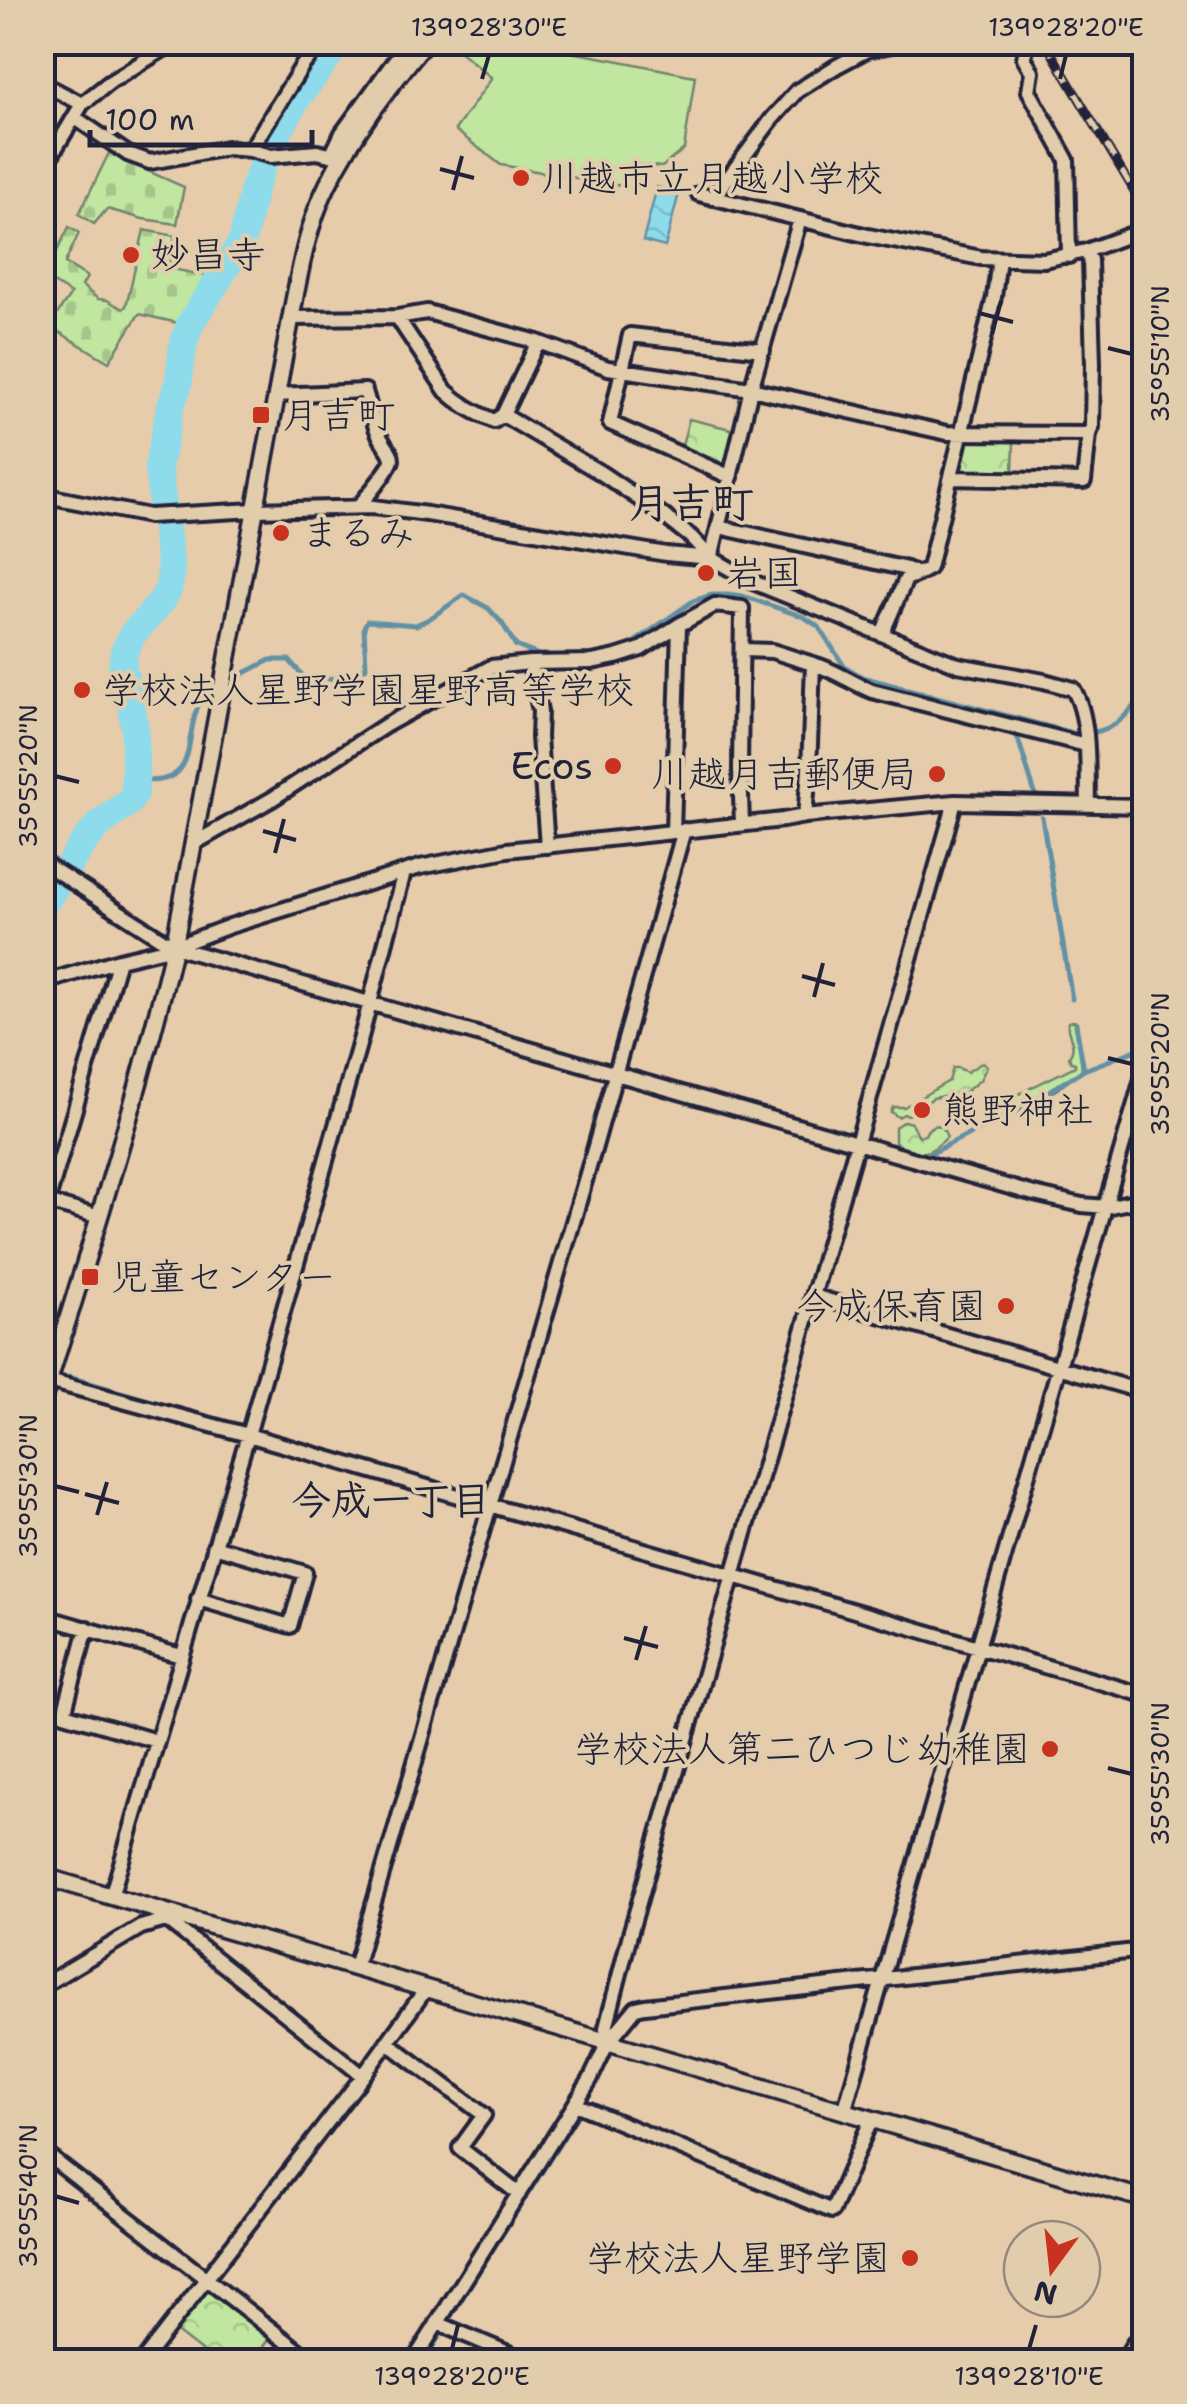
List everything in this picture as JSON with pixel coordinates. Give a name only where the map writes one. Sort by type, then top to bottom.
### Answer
[{"type":"street","points":[[42,171],[82,104],[174,42]]},
{"type":"street","points":[[252,151],[302,66],[322,42]]},
{"type":"street","points":[[42,1402],[140,1084],[174,948],[299,273],[342,133],[408,42]]},
{"type":"street","points":[[337,156],[425,42]]},
{"type":"street","points":[[906,42],[867,50],[797,91],[706,196],[981,258],[1044,260],[1069,256],[1137,232]]},
{"type":"street","points":[[1022,42],[1026,48],[1024,58],[1032,72],[1029,91],[1067,160],[1069,256]]},
{"type":"street","points":[[42,83],[82,104]]},
{"type":"street","points":[[74,117],[128,154],[150,162],[228,148],[271,156],[317,152],[337,156]]},
{"type":"street","points":[[711,558],[751,388],[800,220]]},
{"type":"street","points":[[952,478],[1084,481],[1092,427],[1094,364],[1090,260],[1086,252]]},
{"type":"street","points":[[882,634],[906,580],[929,568],[1000,258]]},
{"type":"street","points":[[291,318],[427,312],[538,342],[608,368],[751,388],[947,433],[1089,434]]},
{"type":"street","points":[[398,316],[446,391],[472,411],[494,421],[504,414],[538,342]]},
{"type":"street","points":[[731,477],[610,422],[630,335],[763,350]]},
{"type":"street","points":[[277,394],[366,391],[376,428],[392,461],[359,506]]},
{"type":"street","points":[[504,414],[660,513],[711,558],[753,582],[958,665],[1074,689],[1086,745],[1088,805]]},
{"type":"street","points":[[42,494],[149,516],[359,506],[711,558]]},
{"type":"street","points":[[719,527],[907,568],[918,574]]},
{"type":"street","points":[[742,823],[742,608],[753,582]]},
{"type":"street","points":[[193,844],[272,799],[386,725],[491,668],[616,657],[641,649],[715,605],[742,608]]},
{"type":"street","points":[[355,1967],[594,1150],[679,831],[679,624]]},
{"type":"street","points":[[743,650],[772,651],[832,669],[848,682],[872,691],[1086,745]]},
{"type":"street","points":[[530,663],[540,711],[548,846]]},
{"type":"street","points":[[806,816],[813,664]]},
{"type":"street","points":[[608,2042],[606,2028],[615,1990],[955,802]]},
{"type":"street","points":[[42,984],[174,948],[420,866],[507,850],[955,802],[1142,806],[1144,906]]},
{"type":"street","points":[[46,864],[174,948],[1034,1194],[1082,1206],[1106,1207],[1144,1199]]},
{"type":"street","points":[[111,1897],[248,1436],[404,872]]},
{"type":"street","points":[[42,1220],[119,960]]},
{"type":"street","points":[[844,2112],[1144,1072]]},
{"type":"street","points":[[47,1202],[100,1216]]},
{"type":"street","points":[[813,1296],[1144,1392]]},
{"type":"street","points":[[47,1377],[1144,1695]]},
{"type":"street","points":[[198,1599],[290,1626],[306,1573],[214,1546]]},
{"type":"street","points":[[42,1616],[181,1656]]},
{"type":"street","points":[[87,1628],[64,1714],[156,1741]]},
{"type":"street","points":[[42,1876],[170,1917],[570,2029],[1144,2199]]},
{"type":"street","points":[[42,1986],[141,1927],[170,1917]]},
{"type":"street","points":[[170,1917],[363,2076]]},
{"type":"street","points":[[412,2362],[576,2104],[608,2042],[636,2008],[881,1984],[1144,1950]]},
{"type":"street","points":[[142,2362],[426,1989]]},
{"type":"street","points":[[388,2042],[484,2115],[460,2148],[519,2194]]},
{"type":"street","points":[[576,2104],[832,2210],[871,2120]]},
{"type":"street","points":[[42,2151],[313,2362]]},
{"type":"street","points":[[437,2323],[530,2362]]},
{"type":"street","points":[[1122,2362],[1136,2340],[1144,2343]]},
{"type":"green space","points":[[462,43],[550,49],[695,76],[684,149],[662,167],[630,164],[622,186],[501,165],[455,130],[492,78],[457,49]]},
{"type":"green space","points":[[111,149],[184,187],[177,224],[107,209],[94,224],[79,214]]},
{"type":"green space","points":[[69,227],[79,233],[65,263],[87,277],[82,286],[98,299],[123,309],[144,230],[175,236],[168,268],[207,276],[178,323],[139,314],[109,362],[49,326],[71,294],[44,277]]},
{"type":"green space","points":[[689,419],[735,430],[726,464],[721,467],[681,449]]},
{"type":"green space","points":[[1014,439],[1013,474],[964,474],[960,470],[968,440]]},
{"type":"green space","points":[[1068,1022],[1077,1022],[1082,1069],[1041,1100],[994,1121],[990,1108],[1075,1066],[1069,1057],[1073,1048]]},
{"type":"green space","points":[[983,1062],[987,1066],[980,1080],[965,1092],[933,1098],[909,1115],[898,1117],[891,1112],[893,1107],[904,1107],[949,1081],[953,1068],[967,1072]]},
{"type":"green space","points":[[904,1121],[911,1123],[919,1136],[939,1125],[947,1137],[929,1151],[909,1151],[895,1142],[895,1127]]},
{"type":"green space","points":[[207,2287],[271,2337],[253,2361],[214,2361],[174,2330]]},
{"type":"water","points":[[657,187],[679,193],[665,247],[643,241]]},
{"type":"waterway","points":[[42,907],[83,843],[135,793],[135,728],[122,668],[132,635],[169,588],[171,569],[158,468],[178,386],[183,346],[190,324],[242,242],[254,188],[268,151],[296,100],[339,42]]},
{"type":"waterway","points":[[241,675],[270,660],[289,660],[307,681],[357,676],[366,667],[367,621],[416,625],[464,595],[488,608],[516,646],[539,655],[591,656]]},
{"type":"waterway","points":[[626,648],[693,601],[712,595],[740,595],[804,617],[819,627],[844,666],[862,677],[1076,734],[1116,724],[1144,693]]},
{"type":"waterway","points":[[136,780],[159,780],[174,775],[183,766],[198,707],[206,693]]},
{"type":"waterway","points":[[1015,729],[1036,797]]},
{"type":"waterway","points":[[1042,817],[1072,999]]},
{"type":"waterway","points":[[1076,1025],[1084,1070]]},
{"type":"waterway","points":[[930,1154],[1028,1104],[1084,1070],[1144,1047]]},
{"type":"waterway","points":[[69,1377],[206,1417]]},
{"type":"waterway","points":[[922,1624],[972,1638]]},
{"type":"waterway","points":[[1008,1649],[1144,1688]]},
{"type":"waterway","points":[[646,2013],[789,1996]]},
{"type":"waterway","points":[[449,2319],[579,2113]]},
{"type":"waterway","points":[[423,2362],[441,2334]]},
{"type":"railway","points":[[1045,42],[1144,208]]},
{"type":"place","name":"川越市立月越小学校","points":[[521,178]]},
{"type":"place","name":"妙昌寺","points":[[131,255]]},
{"type":"place","name":"月吉町","points":[[261,415]]},
{"type":"place","name":"まるみ","points":[[281,533]]},
{"type":"place","name":"岩国","points":[[706,573]]},
{"type":"place","name":"学校法人星野学園星野高等学校","points":[[82,690]]},
{"type":"place","name":"Ecos","points":[[613,766]]},
{"type":"place","name":"川越月吉郵便局","points":[[937,774]]},
{"type":"place","name":"熊野神社","points":[[922,1110]]},
{"type":"place","name":"児童センター","points":[[90,1277]]},
{"type":"place","name":"今成保育園","points":[[1006,1306]]},
{"type":"place","name":"学校法人第二ひつじ幼稚園","points":[[1050,1749]]},
{"type":"place","name":"学校法人星野学園","points":[[910,2258]]},
{"type":"district","name":"月吉町","points":[[691,502]]},
{"type":"district","name":"今成一丁目","points":[[391,1500]]}]
